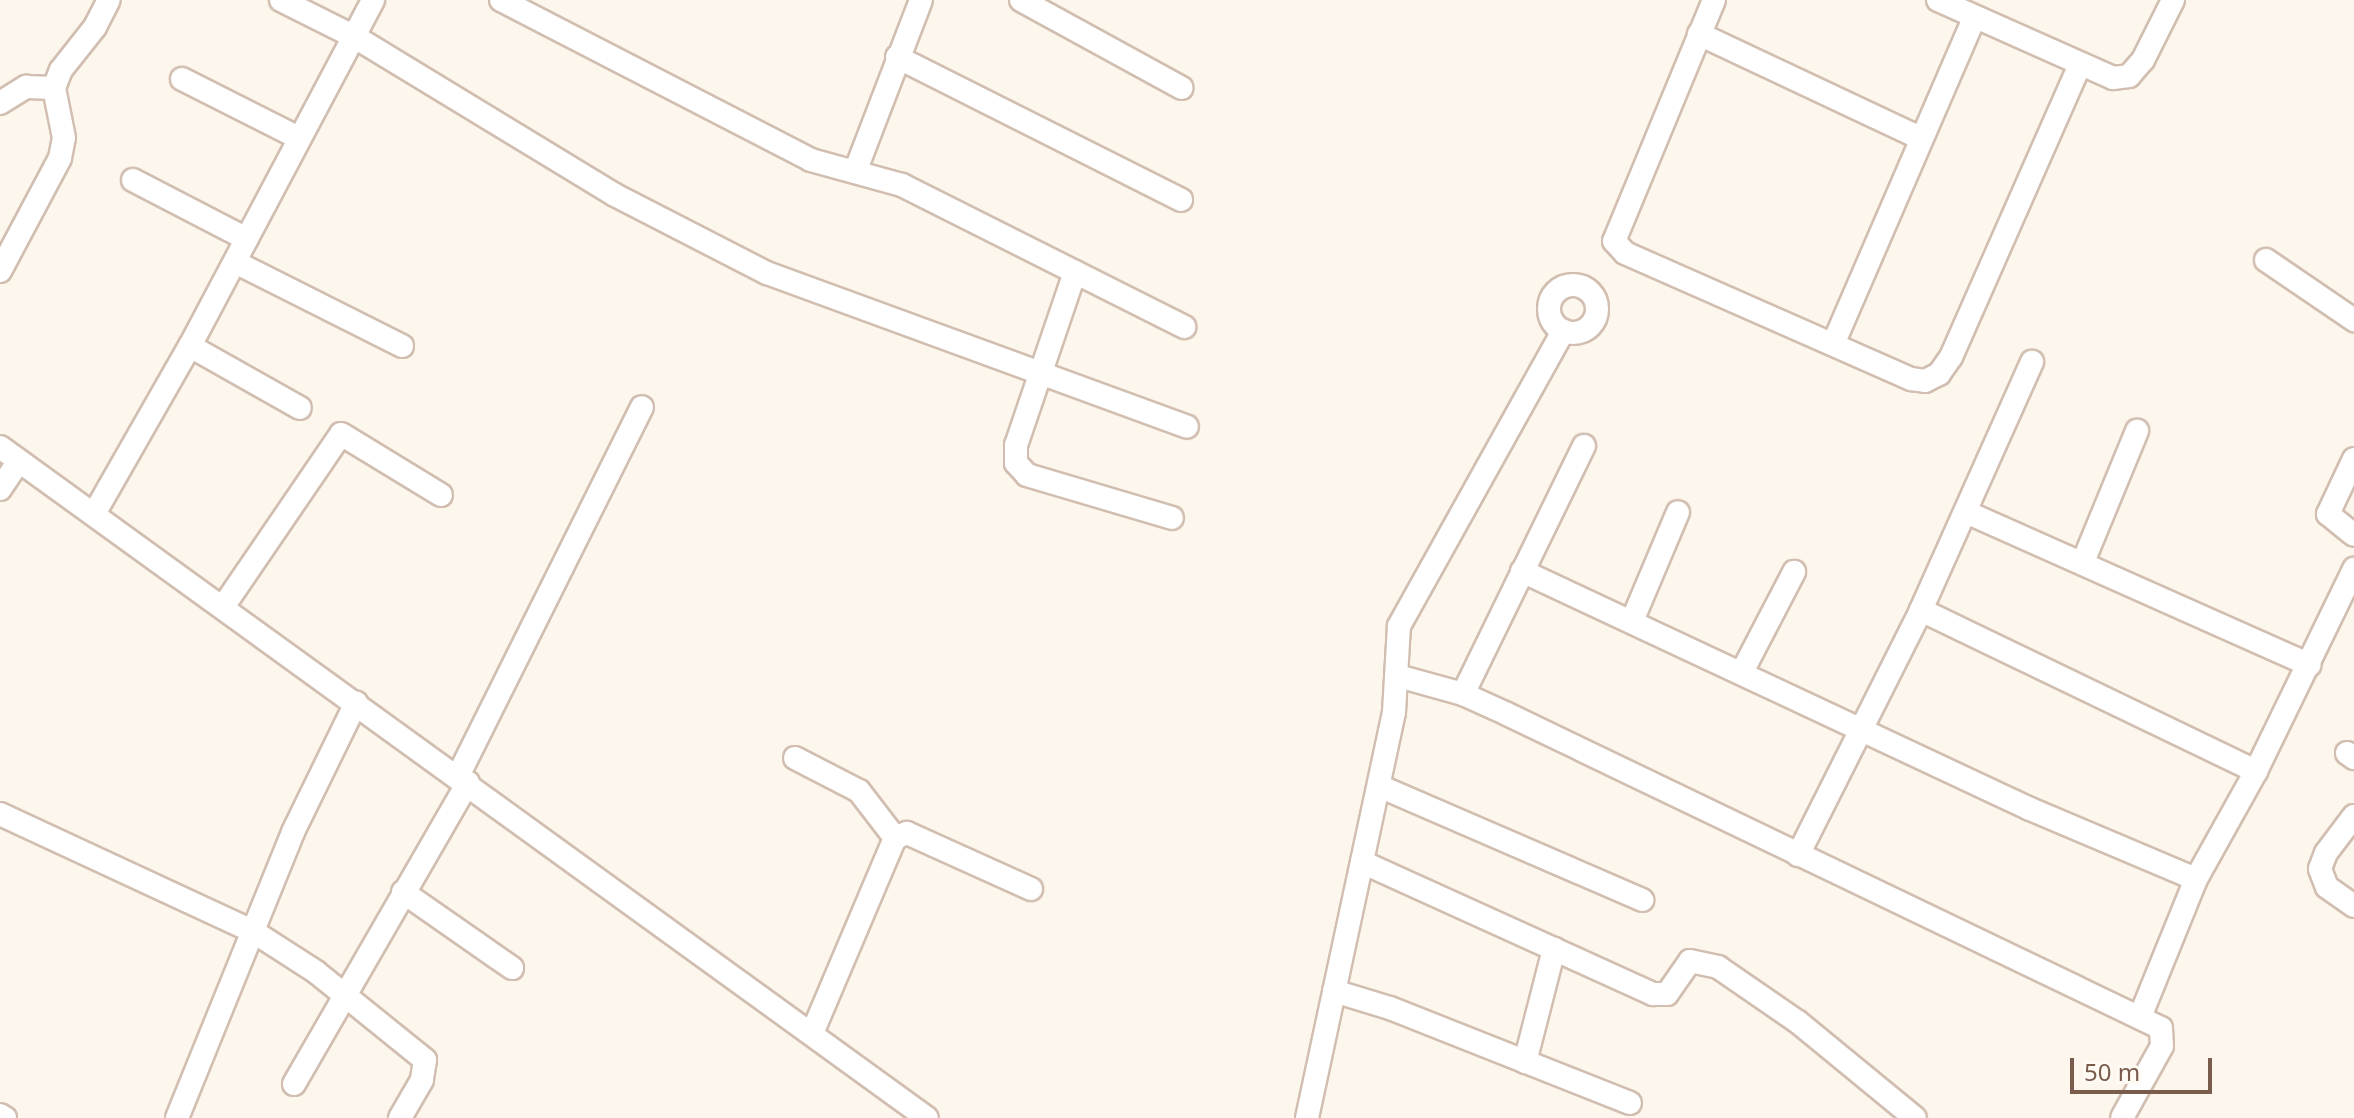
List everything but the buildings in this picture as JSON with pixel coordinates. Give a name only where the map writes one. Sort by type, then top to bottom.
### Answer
[{"type":"street","points":[[0,271],[60,158],[64,138],[54,88],[109,0]]},
{"type":"street","points":[[281,0],[355,37],[548,156],[724,253],[797,287],[1187,427]]},
{"type":"street","points":[[94,514],[190,346],[373,0]]},
{"type":"street","points":[[501,0],[811,160],[902,185],[1184,327]]},
{"type":"street","points":[[855,172],[921,0]]},
{"type":"street","points":[[1021,0],[1182,88]]},
{"type":"street","points":[[1714,0],[1614,241],[1625,253],[1834,342],[1911,379],[1925,381],[1939,374],[2080,65]]},
{"type":"street","points":[[1938,0],[2113,78],[2129,76],[2143,60],[2173,0]]},
{"type":"street","points":[[1834,342],[1974,18]]},
{"type":"street","points":[[1699,34],[1920,138]]},
{"type":"street","points":[[897,57],[1181,200]]},
{"type":"street","points":[[182,79],[299,138]]},
{"type":"street","points":[[0,103],[26,87],[54,88]]},
{"type":"street","points":[[133,180],[247,239]]},
{"type":"street","points":[[2266,260],[2354,320]]},
{"type":"street","points":[[235,262],[402,346]]},
{"type":"street","points":[[1075,272],[1016,445],[1016,463],[1027,475],[1172,518]]},
{"type":"street","points":[[1307,1118],[1379,786],[1398,676],[1399,626],[1563,331]]},
{"type":"street","points":[[190,346],[300,408]]},
{"type":"street","points":[[1798,855],[1921,610],[2032,362]]},
{"type":"street","points":[[294,1084],[463,780],[642,407]]},
{"type":"street","points":[[2083,562],[2137,431]]},
{"type":"street","points":[[223,607],[341,434],[441,495]]},
{"type":"street","points":[[1463,694],[1584,446]]},
{"type":"street","points":[[0,447],[813,1031],[927,1118]]},
{"type":"street","points":[[2354,459],[2328,514],[2354,535]]},
{"type":"street","points":[[0,489],[19,461]]},
{"type":"street","points":[[1632,621],[1678,512]]},
{"type":"street","points":[[1966,512],[2309,665]]},
{"type":"street","points":[[2140,1017],[2196,879],[2256,771],[2354,569]]},
{"type":"street","points":[[1522,571],[2030,809],[2196,879]]},
{"type":"street","points":[[1742,672],[1794,572]]},
{"type":"street","points":[[1921,610],[2256,771]]},
{"type":"street","points":[[1398,676],[1463,694],[2161,1028],[2164,1037],[2122,1118]]},
{"type":"street","points":[[177,1118],[309,797],[356,703]]},
{"type":"street","points":[[795,758],[859,791],[895,838]]},
{"type":"street","points":[[1379,786],[1642,900]]},
{"type":"street","points":[[0,814],[254,932],[342,994],[425,1060],[422,1080],[400,1118]]},
{"type":"street","points":[[2354,816],[2320,869],[2327,887],[2354,906]]},
{"type":"street","points":[[813,1031],[895,838],[907,833],[1031,889]]},
{"type":"street","points":[[1362,862],[1661,995],[1690,961],[1718,967],[1798,1022],[1915,1118]]},
{"type":"street","points":[[403,892],[512,968]]},
{"type":"street","points":[[1525,1062],[1554,949]]},
{"type":"street","points":[[1334,991],[1390,1008],[1630,1103]]}]
